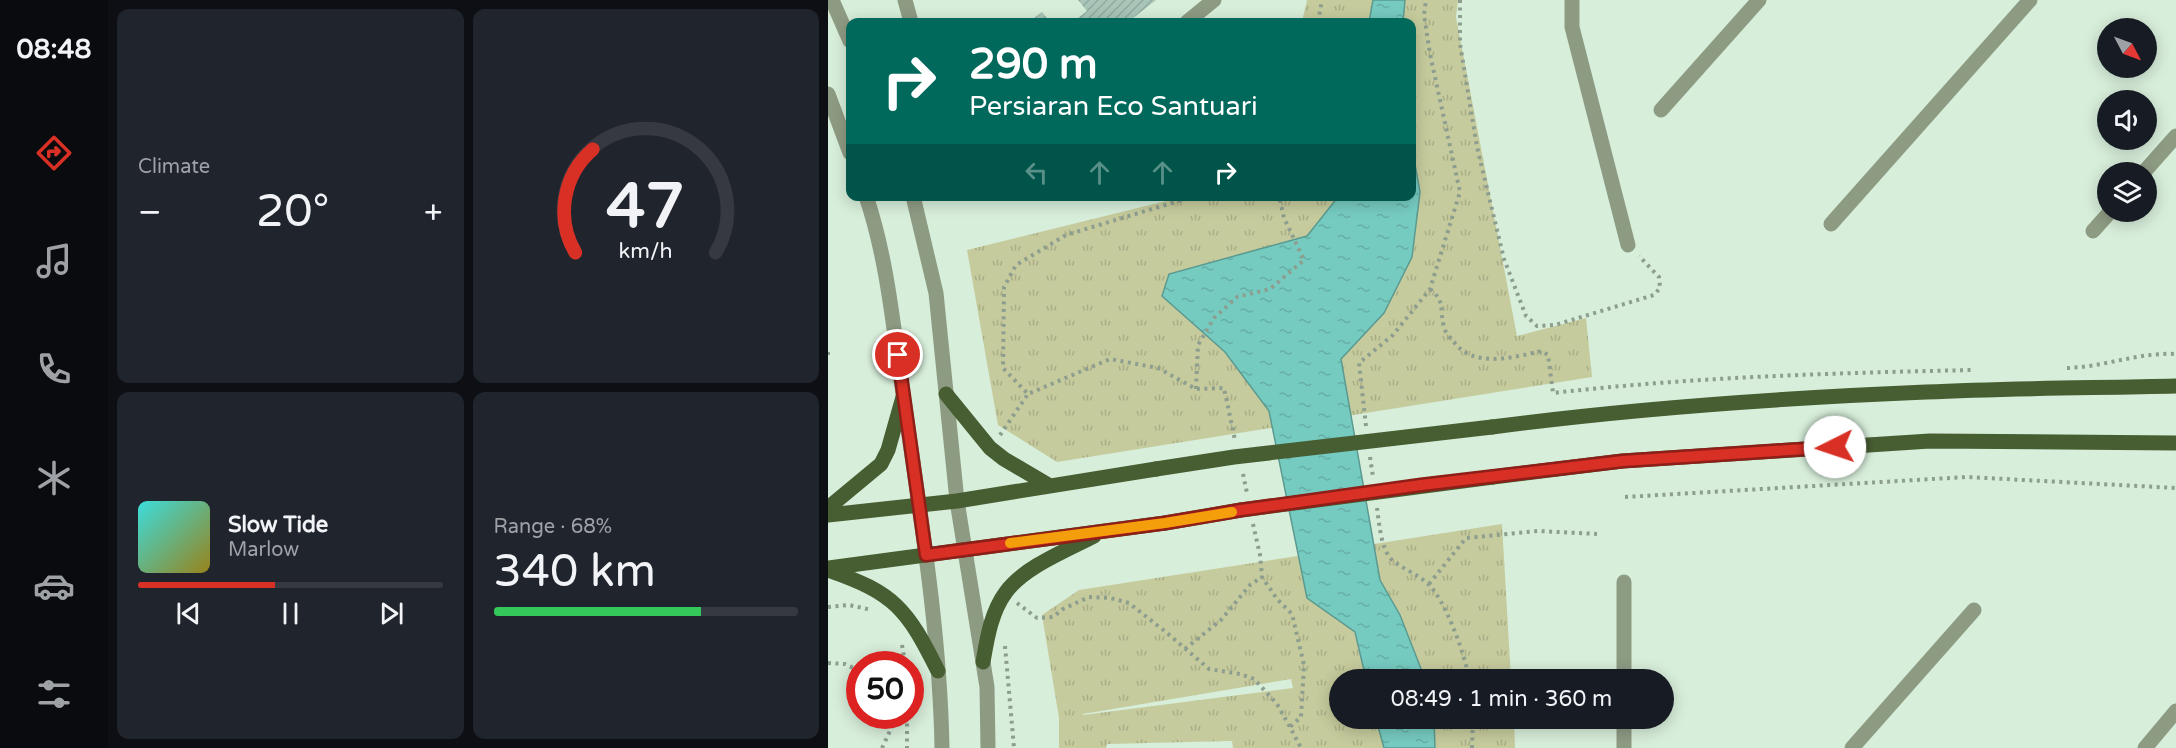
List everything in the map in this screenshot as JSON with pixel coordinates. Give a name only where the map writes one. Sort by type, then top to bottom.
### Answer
[{"type":"main road","points":[[828,515],[957,501],[1234,457],[1597,413],[1927,392],[2176,386]]},
{"type":"main road","points":[[946,394],[990,448],[1004,459],[1050,486]]},
{"type":"main road","points":[[828,508],[881,464],[888,450],[903,397]]},
{"type":"main road","points":[[828,569],[1165,523],[1241,510],[1623,461],[1930,441],[2176,443]]},
{"type":"main road","points":[[983,662],[990,625],[1004,594],[1019,578],[1102,531]]},
{"type":"main road","points":[[828,569],[861,581],[900,607],[919,633],[938,670]]},
{"type":"street","points":[[832,0],[846,32]]},
{"type":"street","points":[[905,0],[910,18]]},
{"type":"street","points":[[1192,18],[1214,0]]},
{"type":"street","points":[[1572,0],[1572,27],[1628,245]]},
{"type":"street","points":[[1661,110],[1759,0]]},
{"type":"street","points":[[1831,224],[2031,0]]},
{"type":"street","points":[[828,94],[846,142]]},
{"type":"street","points":[[2153,162],[2176,136]]},
{"type":"street","points":[[867,201],[889,292],[926,555],[938,670],[942,748]]},
{"type":"street","points":[[914,201],[936,293],[957,501],[987,687],[988,748]]},
{"type":"street","points":[[2093,231],[2101,222]]},
{"type":"street","points":[[1624,582],[1624,669]]},
{"type":"street","points":[[1852,748],[1974,610]]},
{"type":"street","points":[[2145,748],[2176,711]]},
{"type":"street","points":[[1624,729],[1624,748]]},
{"type":"path","points":[[1319,18],[1322,0]]},
{"type":"path","points":[[1367,431],[1359,363],[1393,335],[1430,289],[1460,192],[1430,54],[1424,15],[1426,0]]},
{"type":"path","points":[[1460,0],[1460,44],[1477,147],[1504,259],[1526,316],[1538,326],[1555,325],[1654,295],[1660,288],[1659,277],[1628,245]]},
{"type":"path","points":[[1028,394],[1003,368],[1004,287],[1016,265],[1066,235],[1178,201]]},
{"type":"path","points":[[1196,389],[1198,345],[1214,318],[1237,297],[1270,289],[1304,260],[1284,218],[1280,201]]},
{"type":"path","points":[[1430,289],[1438,296],[1442,305],[1444,329],[1461,352],[1485,359],[1542,351],[1548,355],[1553,393],[1792,374],[1983,370]]},
{"type":"path","points":[[828,352],[828,357]]},
{"type":"path","points":[[2066,368],[2090,367],[2165,353],[2176,354]]},
{"type":"path","points":[[990,448],[1028,394],[1110,359],[1158,368],[1196,389],[1224,388],[1236,444]]},
{"type":"path","points":[[1370,454],[1373,477]]},
{"type":"path","points":[[1241,466],[1248,500]]},
{"type":"path","points":[[1625,496],[1967,477],[2176,488]]},
{"type":"path","points":[[1376,501],[1380,535],[1390,559],[1429,584],[1450,619],[1468,669]]},
{"type":"path","points":[[1253,522],[1262,577],[1277,599],[1292,614],[1304,665],[1302,717],[1290,727]]},
{"type":"path","points":[[1429,584],[1466,538],[1538,531],[1597,534]]},
{"type":"path","points":[[1185,649],[1221,620],[1250,585],[1262,577]]},
{"type":"path","points":[[1004,594],[1037,618],[1053,617],[1063,609],[1089,597],[1110,598],[1129,603],[1209,669],[1240,674],[1254,679],[1277,704],[1301,748]]},
{"type":"path","points":[[828,607],[849,605],[878,612]]},
{"type":"path","points":[[1004,635],[1014,748]]},
{"type":"path","points":[[902,643],[903,651]]},
{"type":"path","points":[[828,663],[846,664]]},
{"type":"path","points":[[882,748],[891,729]]},
{"type":"path","points":[[907,729],[907,748]]},
{"type":"path","points":[[1472,748],[1473,729]]},
{"type":"green space","points":[[1307,0],[1458,0],[1456,17],[1517,336],[1586,318],[1592,377],[1057,462],[998,425],[967,250],[1166,201],[1416,201],[1416,18],[1303,18]]},
{"type":"green space","points":[[1502,524],[1510,669],[1329,669],[1329,729],[1514,729],[1515,748],[1233,748],[1232,741],[1107,744],[1106,748],[1059,748],[1059,718],[1042,615],[1079,590]],"holes":[[[1291,679],[1293,688],[1083,715]]]},
{"type":"water","points":[[1373,0],[1405,0],[1403,18],[1370,18]]},
{"type":"water","points":[[1416,170],[1420,192],[1412,257],[1384,313],[1341,359],[1380,580],[1400,615],[1421,669],[1364,669],[1355,632],[1307,598],[1269,411],[1225,352],[1162,296],[1169,274],[1307,236],[1335,201],[1416,201]]},
{"type":"water","points":[[1379,729],[1434,729],[1435,748],[1384,748]]},
{"type":"building","points":[[1078,0],[1156,0],[1133,18],[1078,18],[1087,11]]},
{"type":"building","points":[[1042,12],[1047,18],[1034,18]]},
{"type":"slow traffic","points":[[1010,543],[1232,512]]},
{"type":"route","points":[[898,355],[926,555],[1421,485],[1623,461],[1835,447]]}]
